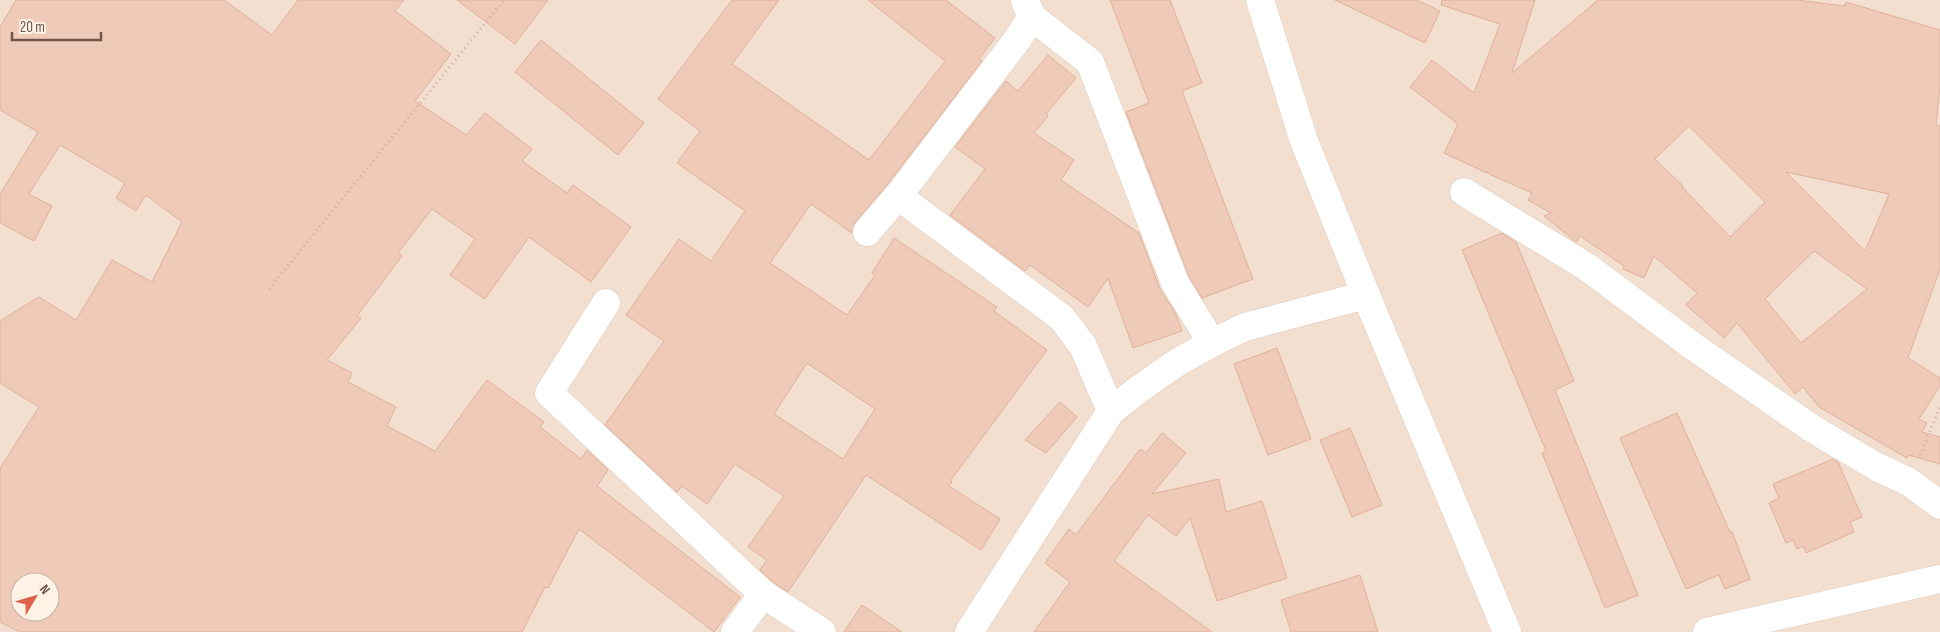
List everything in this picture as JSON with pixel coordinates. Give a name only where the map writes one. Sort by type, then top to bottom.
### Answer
[{"type":"street","points":[[1260,0],[1304,141],[1366,295],[1507,632]]},
{"type":"street","points":[[867,232],[898,196],[1017,40],[1028,9],[1090,62],[1175,283],[1212,343]]},
{"type":"street","points":[[1464,192],[1587,267],[1694,347],[1813,429],[1875,466],[1909,482],[1940,505]]},
{"type":"street","points":[[898,196],[1062,318],[1083,346],[1111,411]]},
{"type":"street","points":[[969,632],[1111,411],[1162,373],[1212,343],[1245,327],[1366,295]]},
{"type":"street","points":[[606,303],[549,393],[763,594],[822,632]]},
{"type":"street","points":[[1707,632],[1940,579]]},
{"type":"street","points":[[735,632],[763,594]]},
{"type":"path","points":[[269,289],[504,0]]},
{"type":"path","points":[[1909,482],[1940,407]]},
{"type":"shaded area","points":[[0,0],[1940,0],[1940,632],[0,632]]},
{"type":"building","points":[[16,0],[224,0],[272,35],[298,0],[404,0],[395,11],[451,54],[415,101],[466,135],[485,113],[532,149],[522,161],[567,193],[573,185],[631,227],[591,282],[529,237],[485,299],[450,275],[475,239],[432,209],[398,253],[402,256],[357,316],[361,318],[327,360],[352,373],[348,382],[396,407],[387,426],[435,451],[487,380],[544,422],[540,427],[581,459],[587,450],[608,470],[597,486],[740,597],[714,632],[579,529],[548,588],[545,587],[522,632],[20,632],[0,622],[0,468],[39,407],[0,383],[0,321],[39,297],[76,320],[112,260],[152,282],[182,222],[146,195],[136,211],[116,198],[125,183],[60,145],[29,194],[52,206],[34,241],[0,223],[0,194],[38,132],[0,110],[0,27]]},
{"type":"building","points":[[457,0],[548,0],[515,44]]},
{"type":"building","points":[[732,0],[779,0],[732,64],[869,160],[945,61],[868,0],[946,0],[995,38],[979,59],[982,61],[886,186],[855,222],[852,233],[811,204],[770,263],[847,315],[875,275],[872,273],[894,238],[997,307],[994,311],[1047,350],[951,480],[952,482],[949,486],[1000,519],[981,550],[866,475],[788,592],[760,570],[767,560],[748,547],[784,496],[735,464],[707,504],[682,486],[677,492],[605,425],[664,341],[626,315],[679,239],[711,261],[745,211],[677,163],[700,131],[658,99]],"holes":[[[807,363],[875,409],[843,459],[774,414]]]},
{"type":"building","points":[[1110,0],[1170,0],[1202,83],[1182,91],[1253,279],[1202,298],[1189,276],[1126,112],[1149,103]]},
{"type":"building","points":[[1335,0],[1417,0],[1440,11],[1425,43]]},
{"type":"building","points":[[1442,0],[1535,0],[1512,73],[1598,0],[1797,0],[1845,6],[1846,2],[1940,30],[1940,86],[1936,125],[1940,126],[1940,269],[1908,358],[1940,378],[1940,386],[1919,419],[1927,423],[1922,432],[1940,437],[1940,464],[1909,455],[1907,458],[1819,407],[1803,387],[1795,394],[1737,323],[1724,338],[1686,305],[1697,293],[1654,256],[1644,278],[1623,269],[1624,266],[1580,236],[1576,242],[1544,216],[1551,213],[1528,200],[1532,193],[1444,153],[1458,124],[1410,87],[1432,60],[1474,93],[1500,24],[1441,5]],"holes":[[[1689,126],[1765,202],[1730,237],[1655,159]],[[1786,172],[1889,194],[1865,251]],[[1814,251],[1867,289],[1801,343],[1765,299]]]},
{"type":"building","points":[[541,40],[644,123],[618,155],[515,72]]},
{"type":"building","points":[[1048,55],[1076,78],[1046,114],[1048,116],[1034,133],[1074,160],[1061,180],[1139,233],[1160,289],[1176,314],[1182,331],[1133,348],[1108,278],[1088,307],[1030,265],[1025,271],[950,215],[985,169],[955,147],[1006,81],[1018,91]]},
{"type":"building","points":[[1502,233],[1516,242],[1574,381],[1555,390],[1638,595],[1605,608],[1542,453],[1546,451],[1462,250]]},
{"type":"building","points":[[1277,348],[1311,439],[1268,455],[1234,364]]},
{"type":"building","points":[[1060,402],[1077,417],[1046,453],[1025,440]]},
{"type":"building","points":[[1677,413],[1730,532],[1732,532],[1750,579],[1725,589],[1719,575],[1686,589],[1620,438]]},
{"type":"building","points":[[1350,428],[1382,505],[1352,517],[1320,440]]},
{"type":"building","points":[[1162,433],[1186,453],[1152,494],[1219,479],[1226,512],[1262,501],[1287,578],[1217,601],[1190,518],[1176,536],[1148,515],[1114,561],[1212,632],[1034,632],[1070,582],[1045,563],[1069,529],[1076,535],[1140,449],[1146,453]]},
{"type":"building","points":[[1833,459],[1838,462],[1862,517],[1850,522],[1854,532],[1806,553],[1803,546],[1797,549],[1793,540],[1786,543],[1769,503],[1779,498],[1773,484]]},
{"type":"building","points":[[1360,575],[1378,632],[1291,632],[1281,600]]},
{"type":"building","points":[[862,605],[902,632],[844,632]]}]
